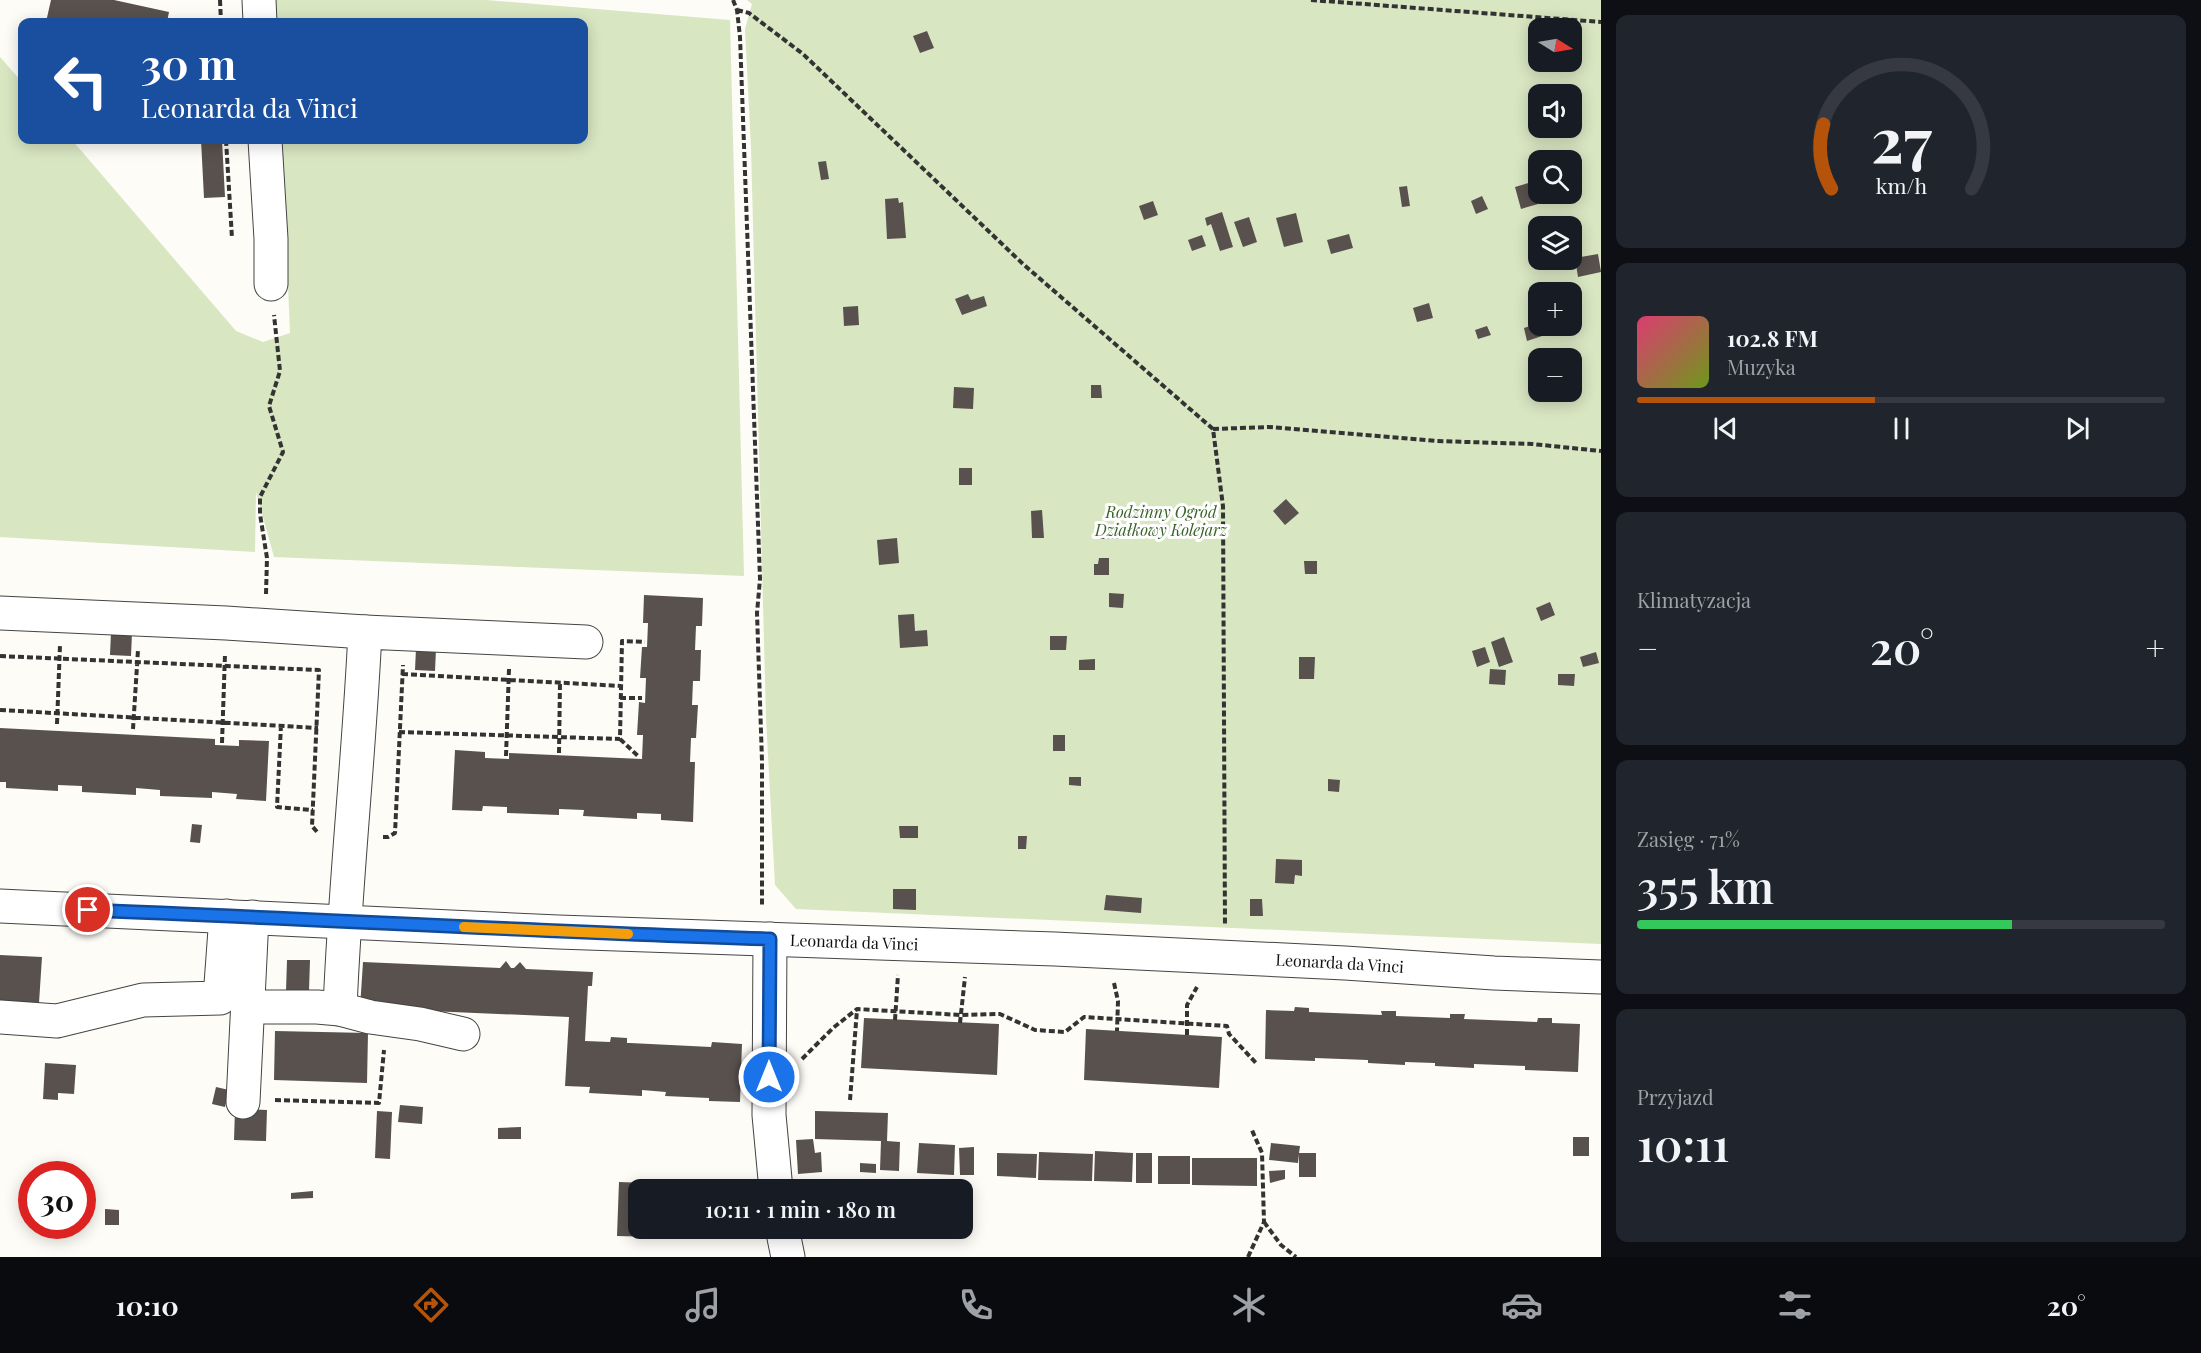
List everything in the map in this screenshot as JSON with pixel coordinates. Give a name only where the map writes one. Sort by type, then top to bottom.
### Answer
[{"type":"street","points":[[259,0],[260,18]]},
{"type":"street","points":[[265,144],[271,239],[271,284]]},
{"type":"street","points":[[0,612],[586,642]]},
{"type":"street","points":[[340,1009],[343,921],[357,773],[365,632]]},
{"type":"street","name":"Leonarda da Vinci","points":[[0,906],[558,932],[1225,957],[1601,977]]},
{"type":"street","points":[[239,916],[255,1100]]},
{"type":"street","points":[[0,1017],[57,1022],[143,1000],[220,998],[239,916]]},
{"type":"street","points":[[770,939],[769,1115],[775,1179]]},
{"type":"street","points":[[248,1007],[340,1009],[370,1017],[420,1024],[463,1034]]},
{"type":"street","points":[[784,1239],[788,1257]]},
{"type":"path","points":[[220,0],[221,18]]},
{"type":"path","points":[[733,0],[737,10],[742,57],[760,579],[757,613],[762,761],[762,920],[770,939]]},
{"type":"path","points":[[1311,0],[1601,22]]},
{"type":"path","points":[[737,10],[749,13],[803,54],[1023,264],[1181,404],[1213,429],[1269,427],[1436,441],[1532,444],[1601,451]]},
{"type":"path","points":[[226,144],[232,238]]},
{"type":"path","points":[[267,558],[260,514],[260,497],[283,452],[269,406],[280,371],[271,284]]},
{"type":"path","points":[[1213,429],[1223,506],[1225,957]]},
{"type":"path","points":[[57,724],[62,615]]},
{"type":"path","points":[[133,729],[140,619]]},
{"type":"path","points":[[222,743],[226,623]]},
{"type":"path","points":[[506,756],[511,639]]},
{"type":"path","points":[[620,739],[622,641],[645,642]]},
{"type":"path","points":[[0,656],[319,669],[312,826],[321,836]]},
{"type":"path","points":[[402,674],[621,686]]},
{"type":"path","points":[[558,753],[560,682]]},
{"type":"path","points":[[620,698],[642,698]]},
{"type":"path","points":[[0,710],[318,728]]},
{"type":"path","points":[[281,725],[277,807],[313,810]]},
{"type":"path","points":[[399,732],[620,739],[638,756]]},
{"type":"path","points":[[895,1020],[898,970]]},
{"type":"path","points":[[960,1023],[965,972]]},
{"type":"path","points":[[1110,975],[1118,1001],[1117,1031]]},
{"type":"path","points":[[1187,1035],[1187,1005],[1201,981]]},
{"type":"path","points":[[850,1100],[857,1009]]},
{"type":"path","points":[[801,1060],[832,1028],[857,1009],[961,1015],[1000,1014],[1035,1029],[1065,1032],[1084,1017],[1227,1026],[1229,1035],[1256,1063]]},
{"type":"path","points":[[255,1100],[379,1103],[387,1019]]},
{"type":"path","points":[[1248,1257],[1264,1222],[1262,1153],[1251,1128]]},
{"type":"path","points":[[1264,1222],[1281,1245],[1296,1257]]},
{"type":"green space","points":[[275,0],[486,0],[730,20],[744,576],[274,557],[256,492],[255,552],[0,537],[0,57],[18,77],[18,144],[75,144],[236,331],[263,342],[290,333],[282,144],[588,144],[588,18],[276,18]]},
{"type":"green space","name":"Rodzinny Ogród Działkowy Kolejarz","points":[[747,0],[1601,0],[1601,944],[796,909],[775,885],[766,718],[751,148],[745,29],[752,4]]},
{"type":"building","points":[[51,0],[114,0],[169,12],[168,18],[47,18]]},
{"type":"building","points":[[927,31],[934,48],[920,53],[913,36]]},
{"type":"building","points":[[201,144],[222,144],[225,197],[204,198]]},
{"type":"building","points":[[826,161],[829,179],[821,180],[818,162]]},
{"type":"building","points":[[1528,183],[1528,204],[1538,204],[1521,209],[1515,187]]},
{"type":"building","points":[[1407,186],[1410,206],[1402,207],[1399,187]]},
{"type":"building","points":[[1482,196],[1488,209],[1476,214],[1471,201]]},
{"type":"building","points":[[898,198],[899,203],[903,202],[906,238],[887,239],[885,199]]},
{"type":"building","points":[[1153,201],[1158,215],[1144,220],[1139,206]]},
{"type":"building","points":[[1222,212],[1233,247],[1220,251],[1211,224],[1207,226],[1205,218]]},
{"type":"building","points":[[1296,213],[1303,242],[1284,247],[1276,218]]},
{"type":"building","points":[[1249,217],[1257,242],[1243,247],[1234,222]]},
{"type":"building","points":[[1349,234],[1353,248],[1331,254],[1327,240]]},
{"type":"building","points":[[1202,235],[1206,246],[1192,251],[1188,240]]},
{"type":"building","points":[[1598,254],[1601,272],[1578,277],[1577,270],[1582,270],[1582,257]]},
{"type":"building","points":[[968,294],[971,300],[984,296],[987,306],[962,315],[955,299]]},
{"type":"building","points":[[1429,303],[1433,318],[1417,322],[1413,308]]},
{"type":"building","points":[[858,306],[859,325],[844,326],[843,307]]},
{"type":"building","points":[[1487,326],[1491,335],[1478,339],[1475,330]]},
{"type":"building","points":[[1528,327],[1528,336],[1542,336],[1527,341],[1524,328]]},
{"type":"building","points":[[1091,385],[1101,385],[1102,398],[1091,398]]},
{"type":"building","points":[[954,387],[974,388],[973,409],[953,408]]},
{"type":"building","points":[[959,468],[972,468],[972,485],[959,485]]},
{"type":"building","points":[[1286,499],[1299,513],[1285,525],[1273,511]]},
{"type":"building","points":[[1042,510],[1044,538],[1032,538],[1031,511]]},
{"type":"building","points":[[1099,528],[1117,528],[1118,539],[1099,539]]},
{"type":"building","points":[[897,538],[899,563],[879,565],[877,540]]},
{"type":"building","points":[[1099,558],[1109,558],[1109,575],[1094,575],[1094,564],[1098,564]]},
{"type":"building","points":[[1304,561],[1317,561],[1317,574],[1305,574]]},
{"type":"building","points":[[1109,593],[1124,594],[1123,608],[1109,607]]},
{"type":"building","points":[[644,595],[703,598],[702,626],[696,626],[695,650],[701,650],[700,681],[693,681],[692,705],[698,705],[696,738],[691,738],[690,762],[695,762],[693,822],[661,820],[661,814],[637,813],[637,819],[583,816],[584,810],[559,809],[559,815],[507,813],[507,807],[483,806],[482,811],[452,810],[455,750],[485,752],[485,758],[509,759],[509,753],[642,759],[643,735],[637,735],[639,702],[645,703],[646,678],[640,678],[642,647],[647,647],[648,623],[643,623]]},
{"type":"building","points":[[1550,602],[1555,615],[1541,621],[1536,608]]},
{"type":"building","points":[[914,614],[915,631],[927,630],[928,646],[900,648],[898,615]]},
{"type":"building","points":[[111,632],[132,633],[131,656],[110,655]]},
{"type":"building","points":[[1050,636],[1067,636],[1066,650],[1050,650]]},
{"type":"building","points":[[1504,637],[1513,662],[1499,667],[1491,642]]},
{"type":"building","points":[[1485,647],[1490,662],[1477,667],[1472,651]]},
{"type":"building","points":[[416,648],[436,649],[435,671],[415,670]]},
{"type":"building","points":[[1596,652],[1599,663],[1583,667],[1580,657]]},
{"type":"building","points":[[1299,657],[1315,657],[1314,679],[1299,679]]},
{"type":"building","points":[[1095,659],[1095,670],[1079,670],[1079,660]]},
{"type":"building","points":[[1490,669],[1506,670],[1505,685],[1489,684]]},
{"type":"building","points":[[1558,674],[1575,674],[1574,686],[1558,685]]},
{"type":"building","points":[[0,728],[215,739],[215,745],[239,746],[239,740],[269,741],[266,801],[236,799],[237,794],[212,792],[212,798],[160,796],[160,790],[136,788],[136,795],[82,792],[82,786],[58,785],[58,791],[6,788],[6,782],[0,782]]},
{"type":"building","points":[[1053,735],[1065,735],[1065,751],[1053,751]]},
{"type":"building","points":[[1069,777],[1081,777],[1081,786],[1069,785]]},
{"type":"building","points":[[1328,779],[1340,780],[1339,792],[1328,791]]},
{"type":"building","points":[[192,824],[202,825],[200,843],[190,842]]},
{"type":"building","points":[[899,826],[918,826],[918,838],[900,838]]},
{"type":"building","points":[[1018,836],[1027,836],[1026,849],[1018,849]]},
{"type":"building","points":[[1276,859],[1302,860],[1302,876],[1295,875],[1294,884],[1275,883]]},
{"type":"building","points":[[893,889],[916,889],[916,910],[893,909]]},
{"type":"building","points":[[1106,895],[1142,898],[1141,913],[1104,910]]},
{"type":"building","points":[[1250,899],[1262,899],[1263,916],[1250,916]]},
{"type":"building","points":[[0,955],[42,957],[39,1003],[0,1001]]},
{"type":"building","points":[[287,960],[310,960],[309,991],[286,991]]},
{"type":"building","points":[[506,961],[511,968],[520,962],[526,969],[593,972],[592,986],[588,986],[585,1041],[610,1042],[611,1037],[627,1038],[627,1043],[711,1047],[712,1042],[742,1044],[740,1102],[665,1096],[666,1092],[642,1090],[642,1096],[589,1093],[590,1087],[565,1086],[569,1017],[360,1008],[363,962],[500,968]]},
{"type":"building","points":[[1295,1007],[1309,1008],[1309,1012],[1382,1015],[1381,1011],[1396,1011],[1396,1016],[1450,1018],[1450,1014],[1465,1014],[1464,1019],[1537,1022],[1538,1018],[1552,1018],[1552,1023],[1580,1024],[1578,1072],[1525,1070],[1525,1066],[1474,1064],[1474,1068],[1435,1066],[1435,1063],[1405,1062],[1405,1065],[1368,1063],[1368,1060],[1265,1059],[1266,1010],[1294,1011]]},
{"type":"building","points":[[864,1018],[999,1024],[997,1075],[861,1068]]},
{"type":"building","points":[[1086,1029],[1222,1037],[1219,1088],[1084,1080]]},
{"type":"building","points":[[275,1031],[368,1033],[367,1083],[274,1080]]},
{"type":"building","points":[[45,1063],[76,1065],[74,1094],[58,1093],[58,1100],[43,1099]]},
{"type":"building","points":[[216,1087],[229,1090],[225,1107],[212,1104]]},
{"type":"building","points":[[400,1105],[423,1107],[422,1124],[398,1122]]},
{"type":"building","points":[[235,1109],[267,1110],[266,1141],[234,1140]]},
{"type":"building","points":[[377,1111],[392,1112],[390,1159],[375,1158]]},
{"type":"building","points":[[815,1111],[888,1113],[887,1141],[900,1142],[899,1171],[880,1170],[881,1141],[815,1139]]},
{"type":"building","points":[[521,1127],[521,1139],[498,1139],[498,1128]]},
{"type":"building","points":[[1573,1137],[1589,1137],[1589,1156],[1573,1156]]},
{"type":"building","points":[[813,1139],[815,1153],[821,1152],[822,1172],[798,1174],[796,1140]]},
{"type":"building","points":[[919,1143],[955,1145],[954,1175],[917,1173]]},
{"type":"building","points":[[1271,1143],[1300,1146],[1299,1153],[1316,1153],[1316,1177],[1299,1177],[1299,1154],[1298,1163],[1269,1160]]},
{"type":"building","points":[[974,1147],[974,1175],[960,1175],[959,1148]]},
{"type":"building","points":[[1095,1151],[1133,1153],[1132,1182],[1094,1181]]},
{"type":"building","points":[[1039,1152],[1093,1154],[1092,1181],[1038,1180]]},
{"type":"building","points":[[997,1153],[1037,1154],[1036,1178],[997,1176]]},
{"type":"building","points":[[1136,1153],[1152,1153],[1152,1183],[1136,1183]]},
{"type":"building","points":[[1158,1156],[1190,1156],[1190,1184],[1158,1184]]},
{"type":"building","points":[[1192,1158],[1257,1158],[1257,1186],[1192,1185]]},
{"type":"building","points":[[860,1163],[876,1164],[876,1173],[860,1172]]},
{"type":"building","points":[[1285,1170],[1285,1179],[1270,1183],[1269,1171]]},
{"type":"building","points":[[619,1182],[628,1182],[628,1236],[617,1236]]},
{"type":"building","points":[[313,1191],[313,1198],[291,1199],[291,1193]]},
{"type":"building","points":[[105,1209],[119,1210],[119,1225],[105,1225]]},
{"type":"slow traffic","points":[[464,927],[628,934]]},
{"type":"route","points":[[88,910],[558,932],[770,939],[769,1077]]}]
